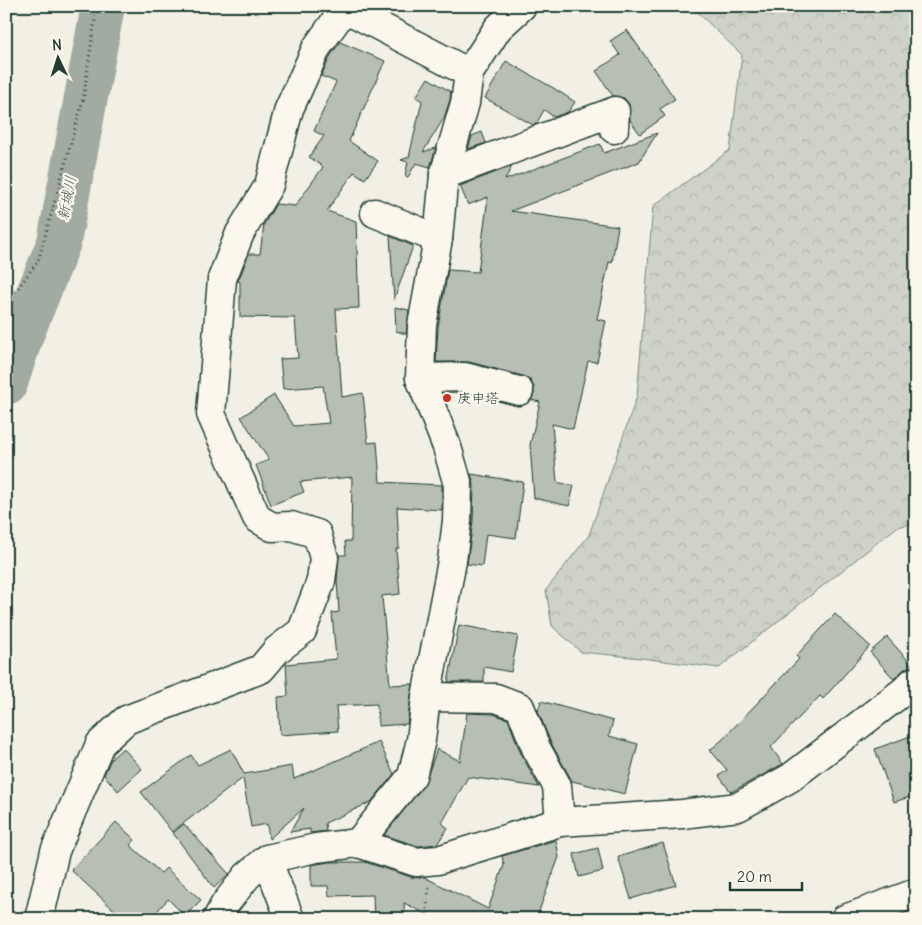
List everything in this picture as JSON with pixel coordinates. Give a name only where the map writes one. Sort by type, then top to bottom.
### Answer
[{"type":"street","points":[[358,843],[412,776],[421,740],[426,698],[452,561],[457,521],[458,485],[447,447],[420,378],[422,326],[438,239],[444,175],[465,103],[469,73],[498,28],[522,6]]},
{"type":"street","points":[[39,919],[54,851],[100,744],[126,720],[261,669],[277,650],[302,631],[321,581],[324,558],[317,534],[291,526],[272,527],[257,518],[211,414],[222,279],[240,233],[269,185],[289,109],[317,47],[343,7],[469,73]]},
{"type":"street","points":[[444,175],[615,111],[614,130]]},
{"type":"street","points":[[375,213],[438,239]]},
{"type":"street","points":[[420,378],[466,377],[519,391]]},
{"type":"street","points":[[217,919],[225,904],[246,876],[267,859],[316,848],[358,843],[416,862],[438,860],[560,822],[682,814],[738,807],[790,778],[913,682],[916,685]]},
{"type":"street","points":[[426,698],[496,698],[520,707],[536,748],[557,786],[560,822]]},
{"type":"street","points":[[267,859],[290,919]]},
{"type":"street","points":[[845,919],[916,894]]},
{"type":"path","points":[[6,304],[38,262],[83,100],[97,6]]},
{"type":"path","points":[[424,861],[430,879],[426,919]]},
{"type":"green space","points":[[691,6],[916,6],[916,523],[897,527],[719,668],[581,652],[552,626],[546,590],[589,535],[637,396],[653,206],[730,150],[742,55]]},
{"type":"building","points":[[627,30],[675,99],[660,109],[665,116],[640,134],[630,120],[629,104],[624,98],[613,96],[596,71],[620,55],[610,41]]},
{"type":"building","points":[[340,42],[385,61],[349,141],[378,161],[365,179],[354,172],[327,211],[356,221],[359,308],[336,309],[342,397],[363,393],[368,443],[377,442],[380,482],[442,485],[442,510],[397,507],[399,548],[396,549],[400,594],[382,596],[390,685],[413,684],[407,724],[378,726],[377,704],[336,706],[338,731],[280,735],[278,697],[288,696],[286,664],[336,659],[332,613],[339,612],[337,580],[339,555],[346,555],[345,541],[351,541],[352,477],[300,482],[304,492],[271,505],[256,465],[269,460],[241,417],[274,395],[294,426],[329,423],[323,386],[283,389],[280,359],[298,358],[295,318],[240,317],[240,282],[238,281],[249,254],[260,254],[264,224],[276,204],[295,206],[323,167],[309,157],[324,136],[314,131],[336,82],[321,76],[331,55]]},
{"type":"building","points":[[506,61],[575,102],[568,112],[554,117],[544,110],[536,124],[533,125],[485,98]]},
{"type":"building","points":[[428,78],[451,92],[450,100],[444,118],[423,152],[436,148],[430,167],[416,163],[408,177],[405,176],[408,162],[401,160],[409,157],[422,101],[416,97]]},
{"type":"building","points":[[482,132],[486,143],[468,149],[472,136]]},
{"type":"building","points":[[657,133],[639,162],[511,211],[618,226],[612,263],[609,262],[597,319],[606,321],[597,362],[588,361],[573,429],[552,424],[557,482],[574,486],[569,506],[534,498],[530,445],[540,402],[531,400],[534,394],[534,387],[530,380],[523,376],[469,362],[436,362],[438,327],[448,270],[478,272],[488,197],[468,205],[460,186],[512,166],[505,180],[600,144],[604,153]]},
{"type":"building","points":[[390,236],[413,246],[394,300]]},
{"type":"building","points":[[395,307],[409,310],[406,334],[396,331]]},
{"type":"building","points":[[471,474],[523,482],[516,538],[486,534],[482,566],[467,564],[473,521],[474,485]]},
{"type":"building","points":[[835,614],[870,646],[823,699],[820,696],[771,747],[783,764],[731,792],[719,776],[727,770],[710,750],[722,740],[799,659],[796,656]]},
{"type":"building","points":[[459,625],[518,636],[511,672],[484,667],[484,682],[448,682]]},
{"type":"building","points":[[887,637],[914,667],[908,667],[894,679],[870,652]]},
{"type":"building","points":[[541,701],[613,721],[609,736],[638,744],[625,794],[572,781],[550,741],[538,711]]},
{"type":"building","points":[[467,713],[493,714],[508,719],[521,754],[539,787],[468,777],[442,823],[448,828],[437,844],[418,846],[384,835],[424,785],[437,749],[460,761]]},
{"type":"building","points":[[916,734],[916,795],[894,802],[875,749]]},
{"type":"building","points":[[379,742],[394,774],[371,802],[325,823],[326,831],[310,833],[310,829],[290,832],[304,808],[269,839],[267,824],[251,827],[243,778],[172,832],[141,792],[191,755],[198,765],[231,749],[244,774],[292,766],[294,779]]},
{"type":"building","points":[[123,748],[142,769],[118,791],[104,775],[111,759]]},
{"type":"building","points":[[116,822],[135,840],[130,845],[161,873],[166,868],[201,900],[185,916],[168,899],[150,919],[124,919],[71,870]]},
{"type":"building","points":[[184,824],[229,874],[214,888],[173,833]]},
{"type":"building","points":[[556,840],[559,857],[536,919],[436,919],[404,903],[405,919],[374,919],[373,895],[329,896],[328,886],[311,886],[311,865],[329,862],[365,862],[411,877],[424,877],[488,909],[504,865],[502,856]]},
{"type":"building","points":[[663,843],[676,885],[631,899],[618,857]]},
{"type":"building","points":[[598,848],[603,871],[579,877],[574,854]]},
{"type":"waterway","name":"新城川","points":[[6,383],[22,334],[59,242],[103,6]]},
{"type":"place","name":"庚申塔","points":[[447,398]]}]
